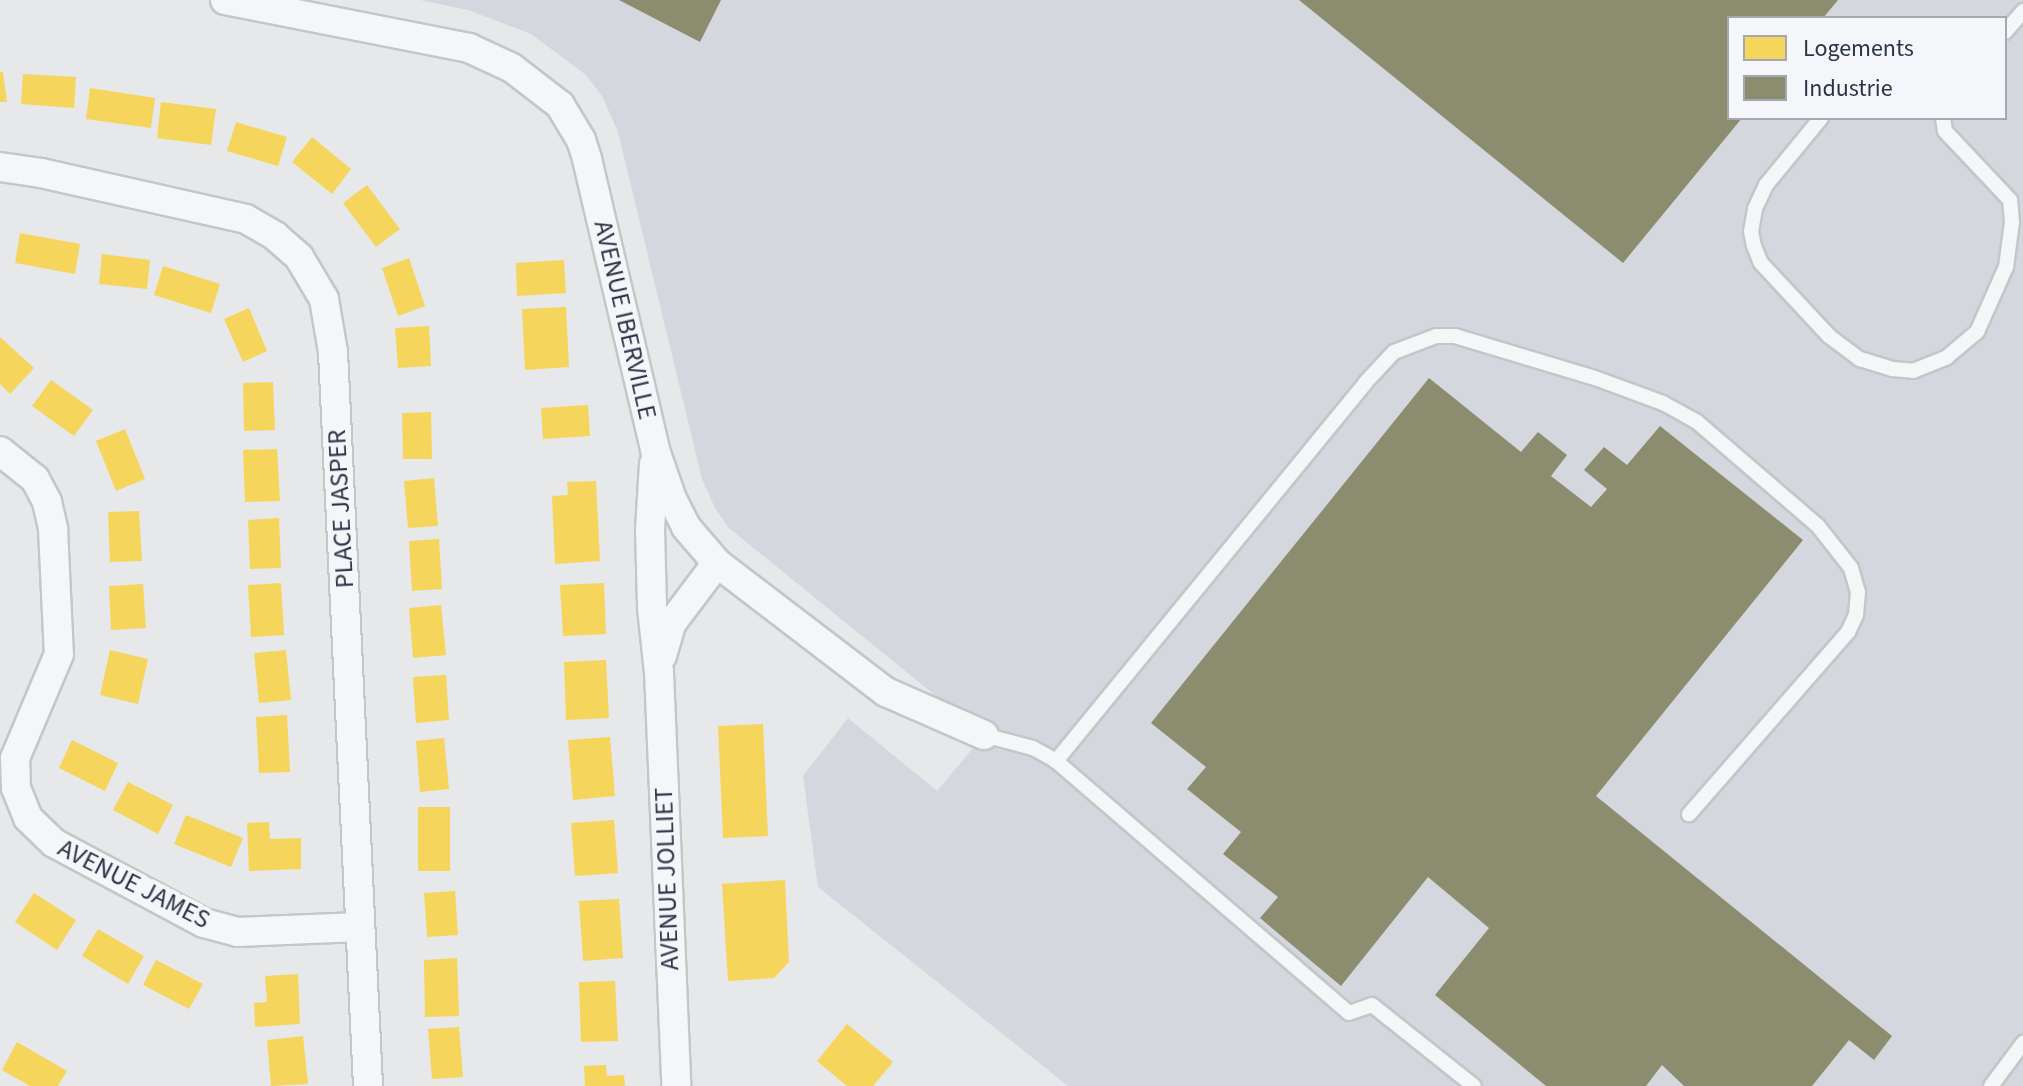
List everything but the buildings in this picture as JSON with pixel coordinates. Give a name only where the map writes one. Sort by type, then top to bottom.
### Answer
[{"type":"street","name":"AVENUE IBERVILLE","points":[[225,0],[469,48],[512,68],[560,105],[576,130],[587,159],[655,450],[679,515],[696,541],[717,563],[886,692],[984,735]]},
{"type":"street","name":"PLACE JASPER","points":[[0,167],[41,173],[246,219],[288,246],[317,282],[329,317],[333,352],[368,1086]]},
{"type":"street","name":"AVENUE JOLLIET","points":[[655,450],[650,529],[676,1086]]},
{"type":"street","name":"AVENUE JAMES","points":[[0,451],[35,479],[47,502],[53,529],[59,654],[15,758],[16,788],[28,818],[54,843],[204,923],[237,932],[360,927]]},
{"type":"street","name":"AVENUE JOLLIET","points":[[659,672],[671,624],[717,563]]},
{"type":"lane","points":[[2007,30],[2023,11]]},
{"type":"lane","points":[[1819,120],[1766,185],[1755,209],[1751,231],[1761,263],[1829,336],[1860,359],[1892,369],[1913,371],[1928,368],[1961,349],[1977,332],[2006,267],[2016,200],[1945,131],[1943,120]]},
{"type":"lane","points":[[1056,761],[1394,352],[1436,336],[1455,336],[1595,378],[1663,403],[1696,421],[1800,509],[1837,545],[1851,568],[1858,592],[1856,615],[1848,632],[1689,814]]},
{"type":"lane","points":[[984,735],[1033,748],[1056,761],[1349,1013],[1372,1005],[1474,1086]]},
{"type":"lane","points":[[1991,1086],[2023,1043]]},
{"type":"shaded area","points":[[420,0],[2023,0],[2023,1086],[1068,1086],[818,887],[803,776],[848,718],[937,791],[984,735],[729,528],[715,508],[702,479],[618,132],[602,96],[586,75],[531,34],[468,10]]}]
